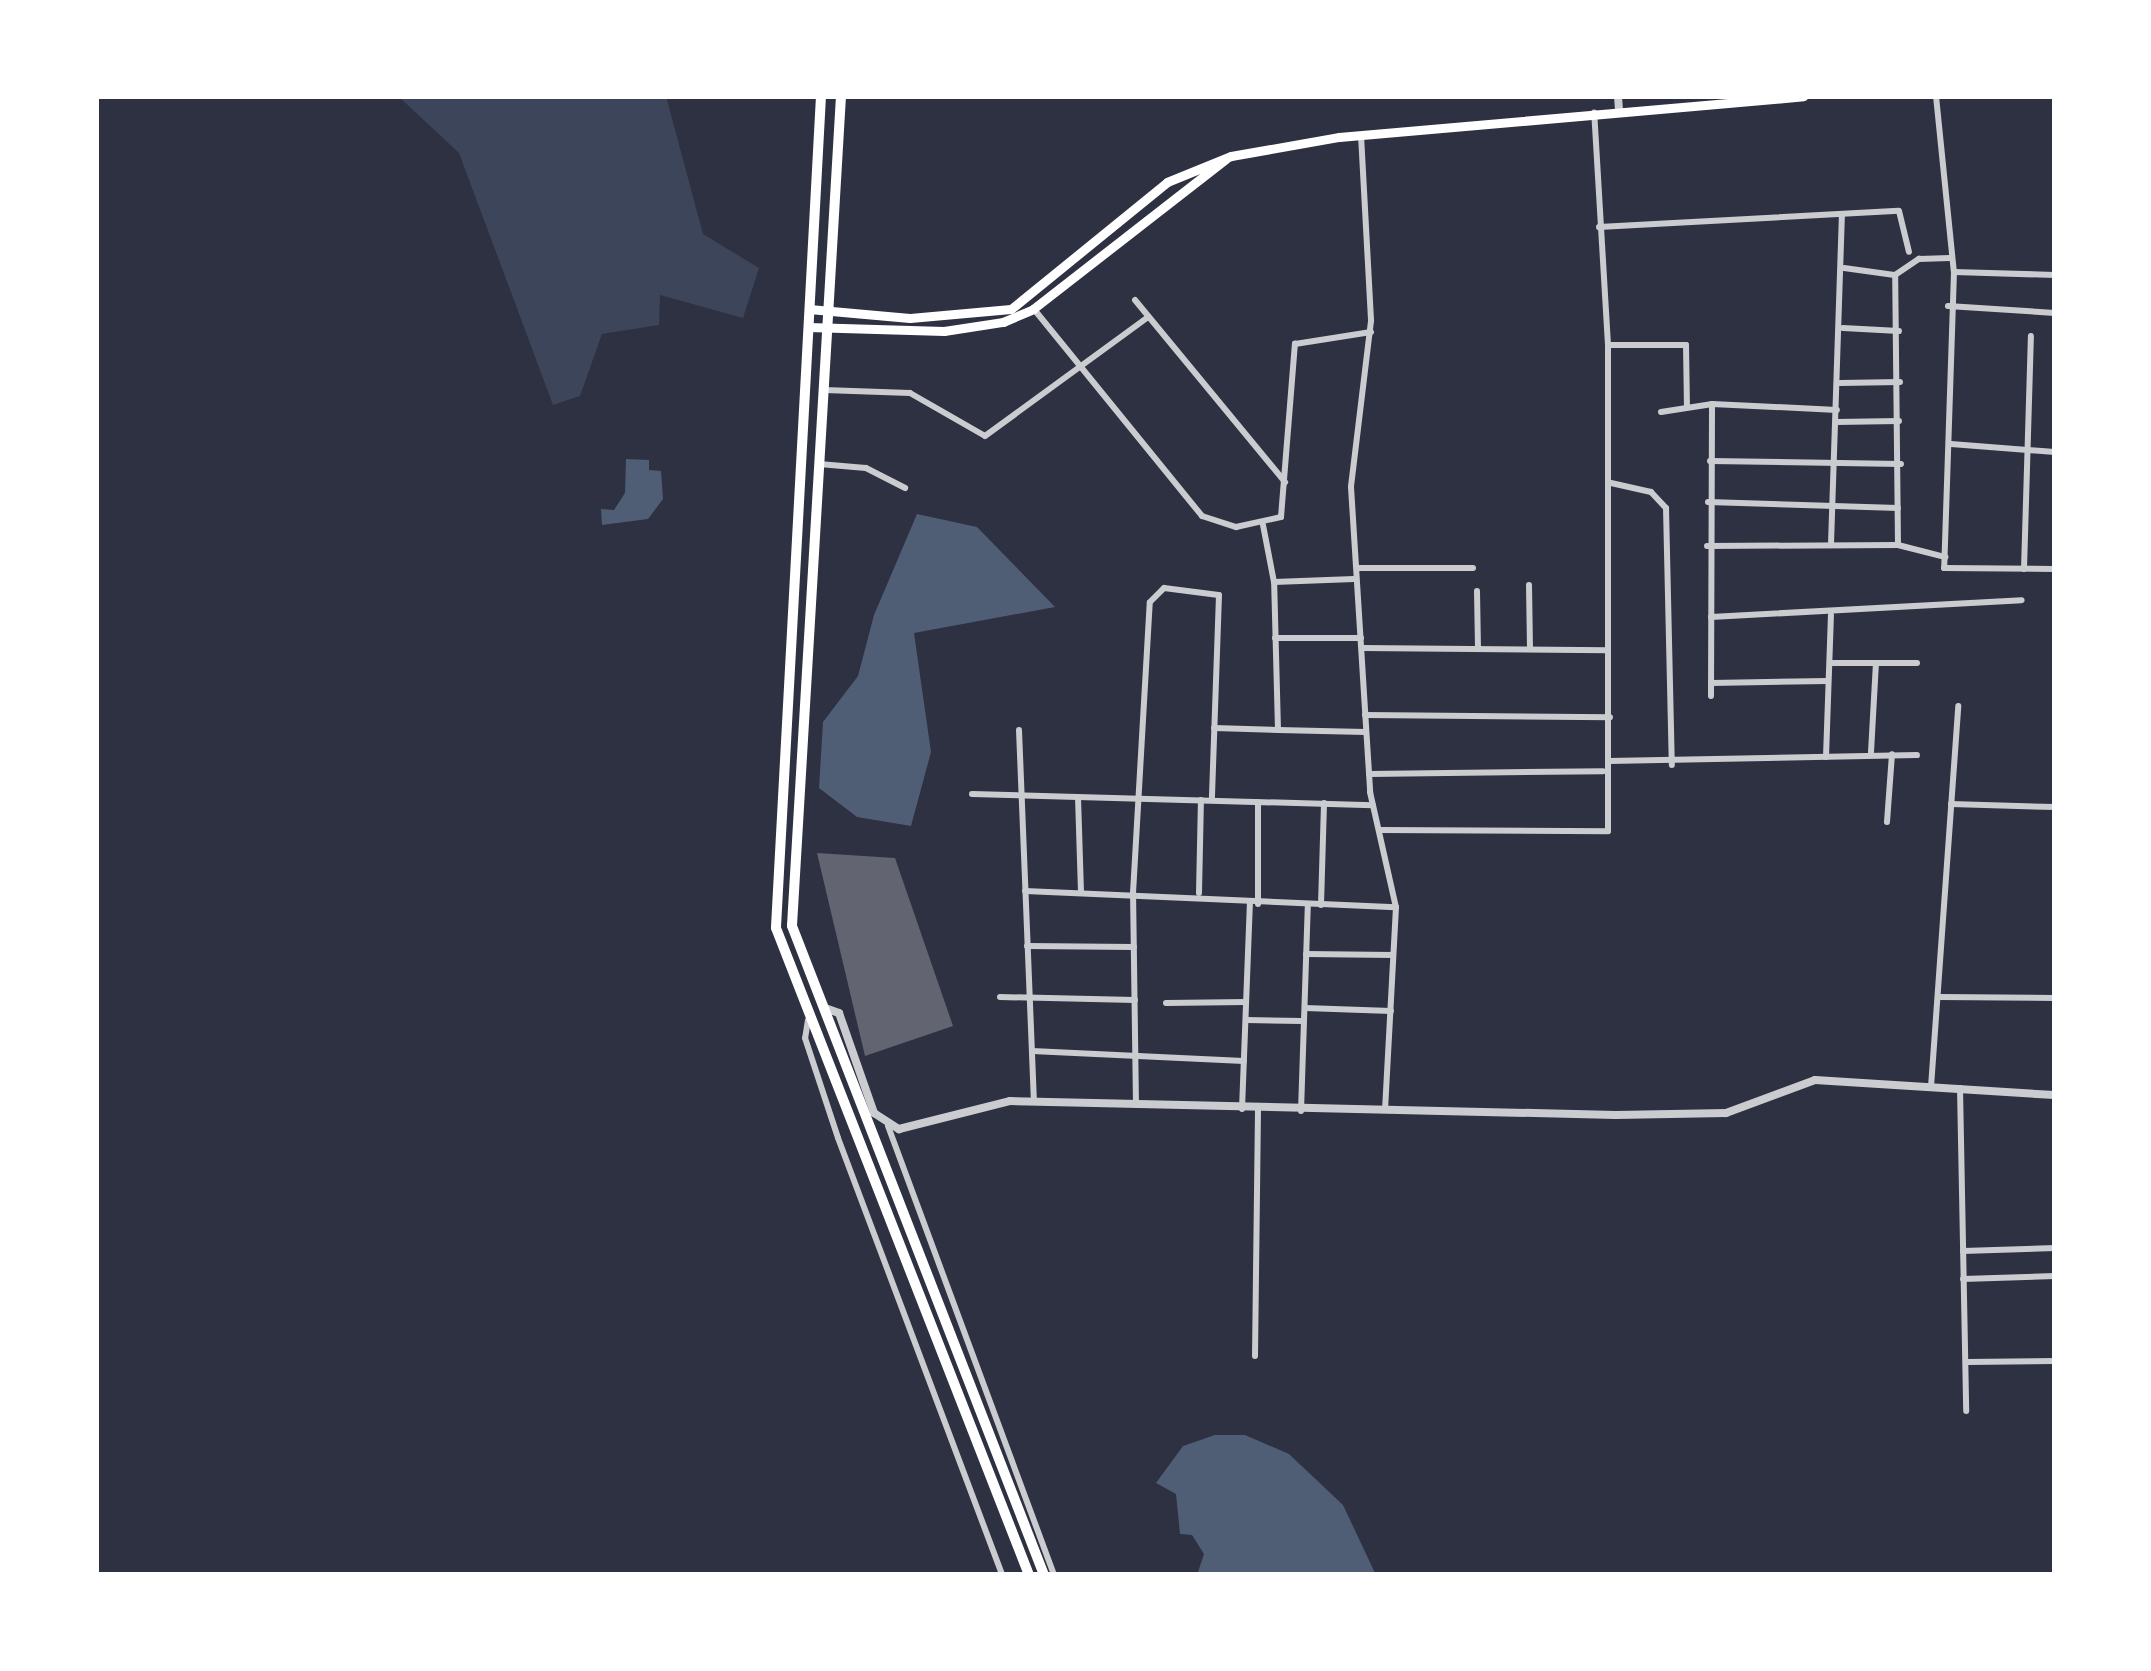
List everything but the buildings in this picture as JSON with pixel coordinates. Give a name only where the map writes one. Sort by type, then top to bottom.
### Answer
[{"type":"highway","points":[[821,96],[776,928],[1029,1575]]},
{"type":"highway","points":[[841,96],[792,926],[1044,1575]]},
{"type":"main road","points":[[808,327],[964,329],[1030,305],[1167,182],[1231,156],[1361,135],[1802,96]]},
{"type":"main road","points":[[809,309],[972,316],[1030,305]]},
{"type":"street","points":[[1618,96],[1618,110]]},
{"type":"street","points":[[1936,96],[1949,172],[1954,272],[1948,306],[1951,444],[1944,568],[2055,569]]},
{"type":"street","points":[[1378,830],[1608,831],[1603,770],[1609,761],[1610,716],[1608,344],[1594,112]]},
{"type":"street","points":[[1361,135],[1371,332],[1351,487],[1372,805],[1396,907],[1385,1113]]},
{"type":"street","points":[[1599,227],[1899,211],[1909,252]]},
{"type":"street","points":[[1831,544],[1844,268],[1842,214]]},
{"type":"street","points":[[1844,268],[1895,275],[1915,260],[1950,257]]},
{"type":"street","points":[[1954,272],[2055,275]]},
{"type":"street","points":[[1895,275],[1900,331],[1898,545]]},
{"type":"street","points":[[1135,300],[1285,482]]},
{"type":"street","points":[[1030,305],[1202,516],[1236,527],[1263,525],[1281,517],[1295,344],[1371,332]]},
{"type":"street","points":[[1948,306],[2055,313]]},
{"type":"street","points":[[821,389],[910,393],[985,436],[1147,318]]},
{"type":"street","points":[[1842,328],[1900,331]]},
{"type":"street","points":[[2024,569],[2030,336]]},
{"type":"street","points":[[1608,344],[1686,344],[1687,407]]},
{"type":"street","points":[[1840,383],[1900,382]]},
{"type":"street","points":[[1661,412],[1712,404],[1838,410]]},
{"type":"street","points":[[1711,696],[1707,547],[1712,404]]},
{"type":"street","points":[[1835,422],[1899,421]]},
{"type":"street","points":[[1951,444],[2055,452]]},
{"type":"street","points":[[1710,461],[1837,468],[1901,464]]},
{"type":"street","points":[[816,464],[866,468],[904,488]]},
{"type":"street","points":[[1609,482],[1651,492],[1666,508],[1672,764]]},
{"type":"street","points":[[1708,502],[1898,508]]},
{"type":"street","points":[[1263,525],[1274,582],[1278,730]]},
{"type":"street","points":[[1707,547],[1898,545],[1945,556]]},
{"type":"street","points":[[1355,568],[1473,568]]},
{"type":"street","points":[[1274,582],[1354,579]]},
{"type":"street","points":[[1528,585],[1530,650]]},
{"type":"street","points":[[1136,1105],[1133,893],[1144,799],[1150,602],[1164,588],[1219,595],[1212,800]]},
{"type":"street","points":[[1477,591],[1478,649]]},
{"type":"street","points":[[1711,616],[1832,615],[2022,600]]},
{"type":"street","points":[[1826,757],[1832,615]]},
{"type":"street","points":[[1275,638],[1478,649],[1607,650]]},
{"type":"street","points":[[1833,663],[1917,663]]},
{"type":"street","points":[[1871,752],[1876,663]]},
{"type":"street","points":[[1711,683],[1827,681]]},
{"type":"street","points":[[1931,1087],[1958,706]]},
{"type":"street","points":[[1365,715],[1610,716]]},
{"type":"street","points":[[1214,728],[1366,733]]},
{"type":"street","points":[[1018,730],[1027,946],[1036,998],[1034,1102]]},
{"type":"street","points":[[1609,761],[1672,764],[1871,752],[1916,755]]},
{"type":"street","points":[[1887,822],[1892,754]]},
{"type":"street","points":[[1369,773],[1603,770]]},
{"type":"street","points":[[972,794],[1372,805]]},
{"type":"street","points":[[1078,797],[1082,892]]},
{"type":"street","points":[[1199,893],[1201,800]]},
{"type":"street","points":[[1243,1109],[1258,802]]},
{"type":"street","points":[[1321,905],[1324,803]]},
{"type":"street","points":[[1951,804],[2055,807]]},
{"type":"street","points":[[1025,891],[1199,893],[1254,904],[1396,907]]},
{"type":"street","points":[[1301,1111],[1308,905]]},
{"type":"street","points":[[1027,946],[1134,947]]},
{"type":"street","points":[[1306,954],[1394,955]]},
{"type":"street","points":[[1000,997],[1135,1000]]},
{"type":"street","points":[[1937,997],[2055,998]]},
{"type":"street","points":[[1166,1003],[1247,1002]]},
{"type":"street","points":[[824,1007],[839,1013],[874,1113],[888,1126],[1054,1575]]},
{"type":"street","points":[[1305,1009],[1390,1011]]},
{"type":"street","points":[[808,1012],[806,1038],[838,1138],[1002,1575]]},
{"type":"street","points":[[1246,1020],[1304,1022]]},
{"type":"street","points":[[1032,1051],[1244,1061]]},
{"type":"street","points":[[888,1126],[1034,1102],[1385,1113],[1726,1114],[1815,1080],[2055,1095]]},
{"type":"street","points":[[1960,1088],[1966,1411]]},
{"type":"street","points":[[1255,1356],[1258,1108]]},
{"type":"street","points":[[1963,1251],[2055,1247]]},
{"type":"street","points":[[1964,1279],[2055,1276]]},
{"type":"street","points":[[1967,1362],[2055,1361]]},
{"type":"shaded area","points":[[398,96],[666,96],[703,234],[759,268],[743,318],[660,295],[659,325],[602,334],[580,396],[553,405],[459,153]]},
{"type":"shaded area","points":[[626,459],[649,460],[649,470],[661,471],[663,499],[648,519],[602,525],[601,509],[614,510],[625,493]]},
{"type":"shaded area","points":[[917,514],[977,527],[1055,607],[914,633],[931,752],[911,826],[857,817],[819,788],[823,722],[858,676],[874,615]]},
{"type":"shaded area","points":[[1215,1435],[1245,1435],[1289,1454],[1343,1505],[1376,1575],[1197,1575],[1204,1554],[1192,1535],[1180,1534],[1176,1494],[1156,1483],[1183,1446]]}]
